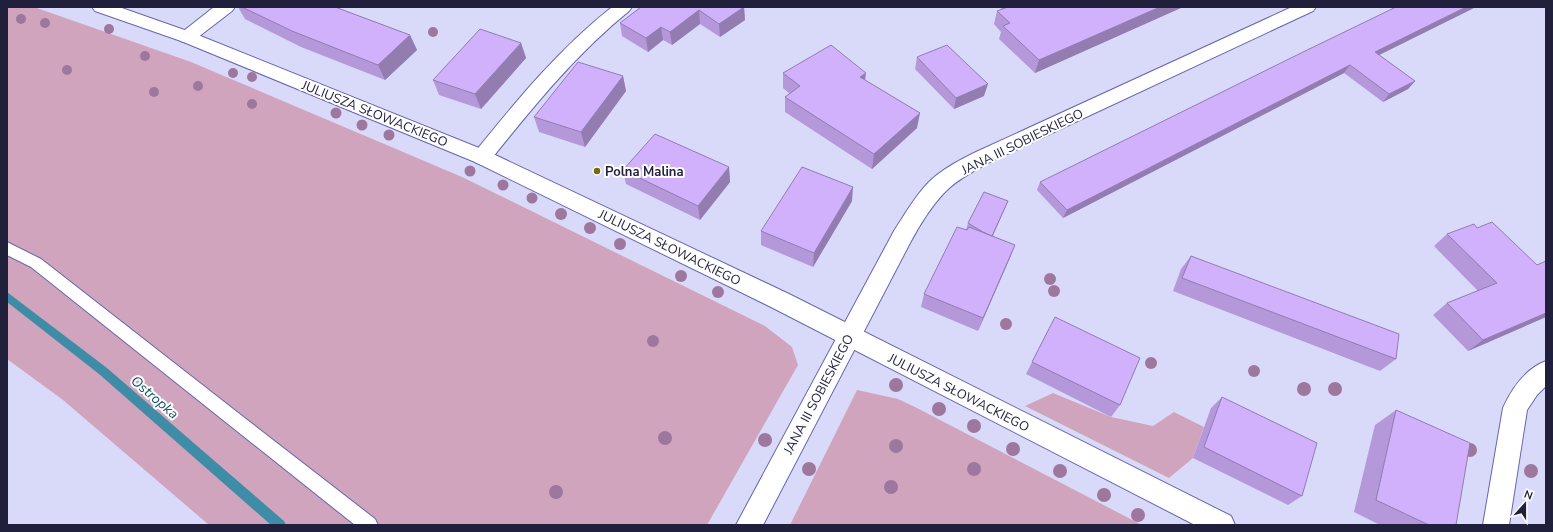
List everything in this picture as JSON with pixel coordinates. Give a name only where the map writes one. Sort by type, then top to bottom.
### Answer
[{"type":"street","name":"JULIUSZA SŁOWACKIEGO","points":[[101,7],[187,37],[482,157],[848,335],[1222,525]]},
{"type":"street","points":[[187,37],[226,7]]},
{"type":"street","points":[[482,157],[524,105],[573,49],[623,7]]},
{"type":"street","name":"JANA III SOBIESKIEGO","points":[[749,525],[848,335],[902,236],[916,214],[937,188],[961,169],[983,157],[1307,7]]},
{"type":"street","points":[[1496,525],[1514,408],[1521,395],[1532,383],[1546,372]]},
{"type":"lane","points":[[7,248],[36,263],[231,418],[369,525]]},
{"type":"shaded area","points":[[7,7],[34,7],[191,62],[462,177],[765,326],[792,347],[798,365],[707,525],[209,525],[63,400],[7,359]]},
{"type":"shaded area","points":[[857,390],[898,399],[917,408],[1142,525],[790,525]]},
{"type":"shaded area","points":[[1053,393],[1111,417],[1153,426],[1174,412],[1204,427],[1193,458],[1169,478],[1025,406]]},
{"type":"building","points":[[242,7],[335,7],[410,35],[378,65],[292,31]]},
{"type":"building","points":[[641,7],[744,7],[719,24],[699,10],[670,32],[661,27],[646,38],[620,23]]},
{"type":"building","points":[[1008,7],[1160,7],[1039,60],[1003,26],[1010,23],[997,11]]},
{"type":"building","points":[[1396,7],[1466,7],[1375,52],[1415,81],[1389,94],[1350,65],[1067,210],[1040,182],[1301,53]]},
{"type":"building","points":[[480,29],[521,43],[475,94],[433,80]]},
{"type":"building","points":[[831,45],[866,73],[860,77],[920,113],[874,154],[785,97],[800,86],[783,73]]},
{"type":"building","points":[[947,45],[988,84],[956,98],[917,57]]},
{"type":"building","points":[[578,62],[623,76],[581,132],[534,117]]},
{"type":"building","points":[[655,134],[729,167],[698,206],[623,170]]},
{"type":"building","points":[[802,167],[853,187],[814,253],[761,231]]},
{"type":"building","points":[[984,192],[1008,201],[992,236],[968,223]]},
{"type":"building","points":[[1492,222],[1537,265],[1546,261],[1546,313],[1483,340],[1447,303],[1497,283],[1447,234],[1474,224],[1477,228]]},
{"type":"building","points":[[957,227],[967,230],[969,227],[1015,245],[983,318],[924,294]]},
{"type":"building","points":[[1191,256],[1399,334],[1396,359],[1182,278]]},
{"type":"building","points":[[1055,317],[1140,358],[1120,405],[1032,362]]},
{"type":"building","points":[[1222,397],[1317,443],[1302,496],[1204,447]]},
{"type":"building","points":[[1396,410],[1470,443],[1456,525],[1429,525],[1376,500]]},
{"type":"waterway","name":"Ostropka","points":[[7,296],[103,371],[280,525]]},
{"type":"place","name":"Polna Malina","points":[[597,171]]}]
